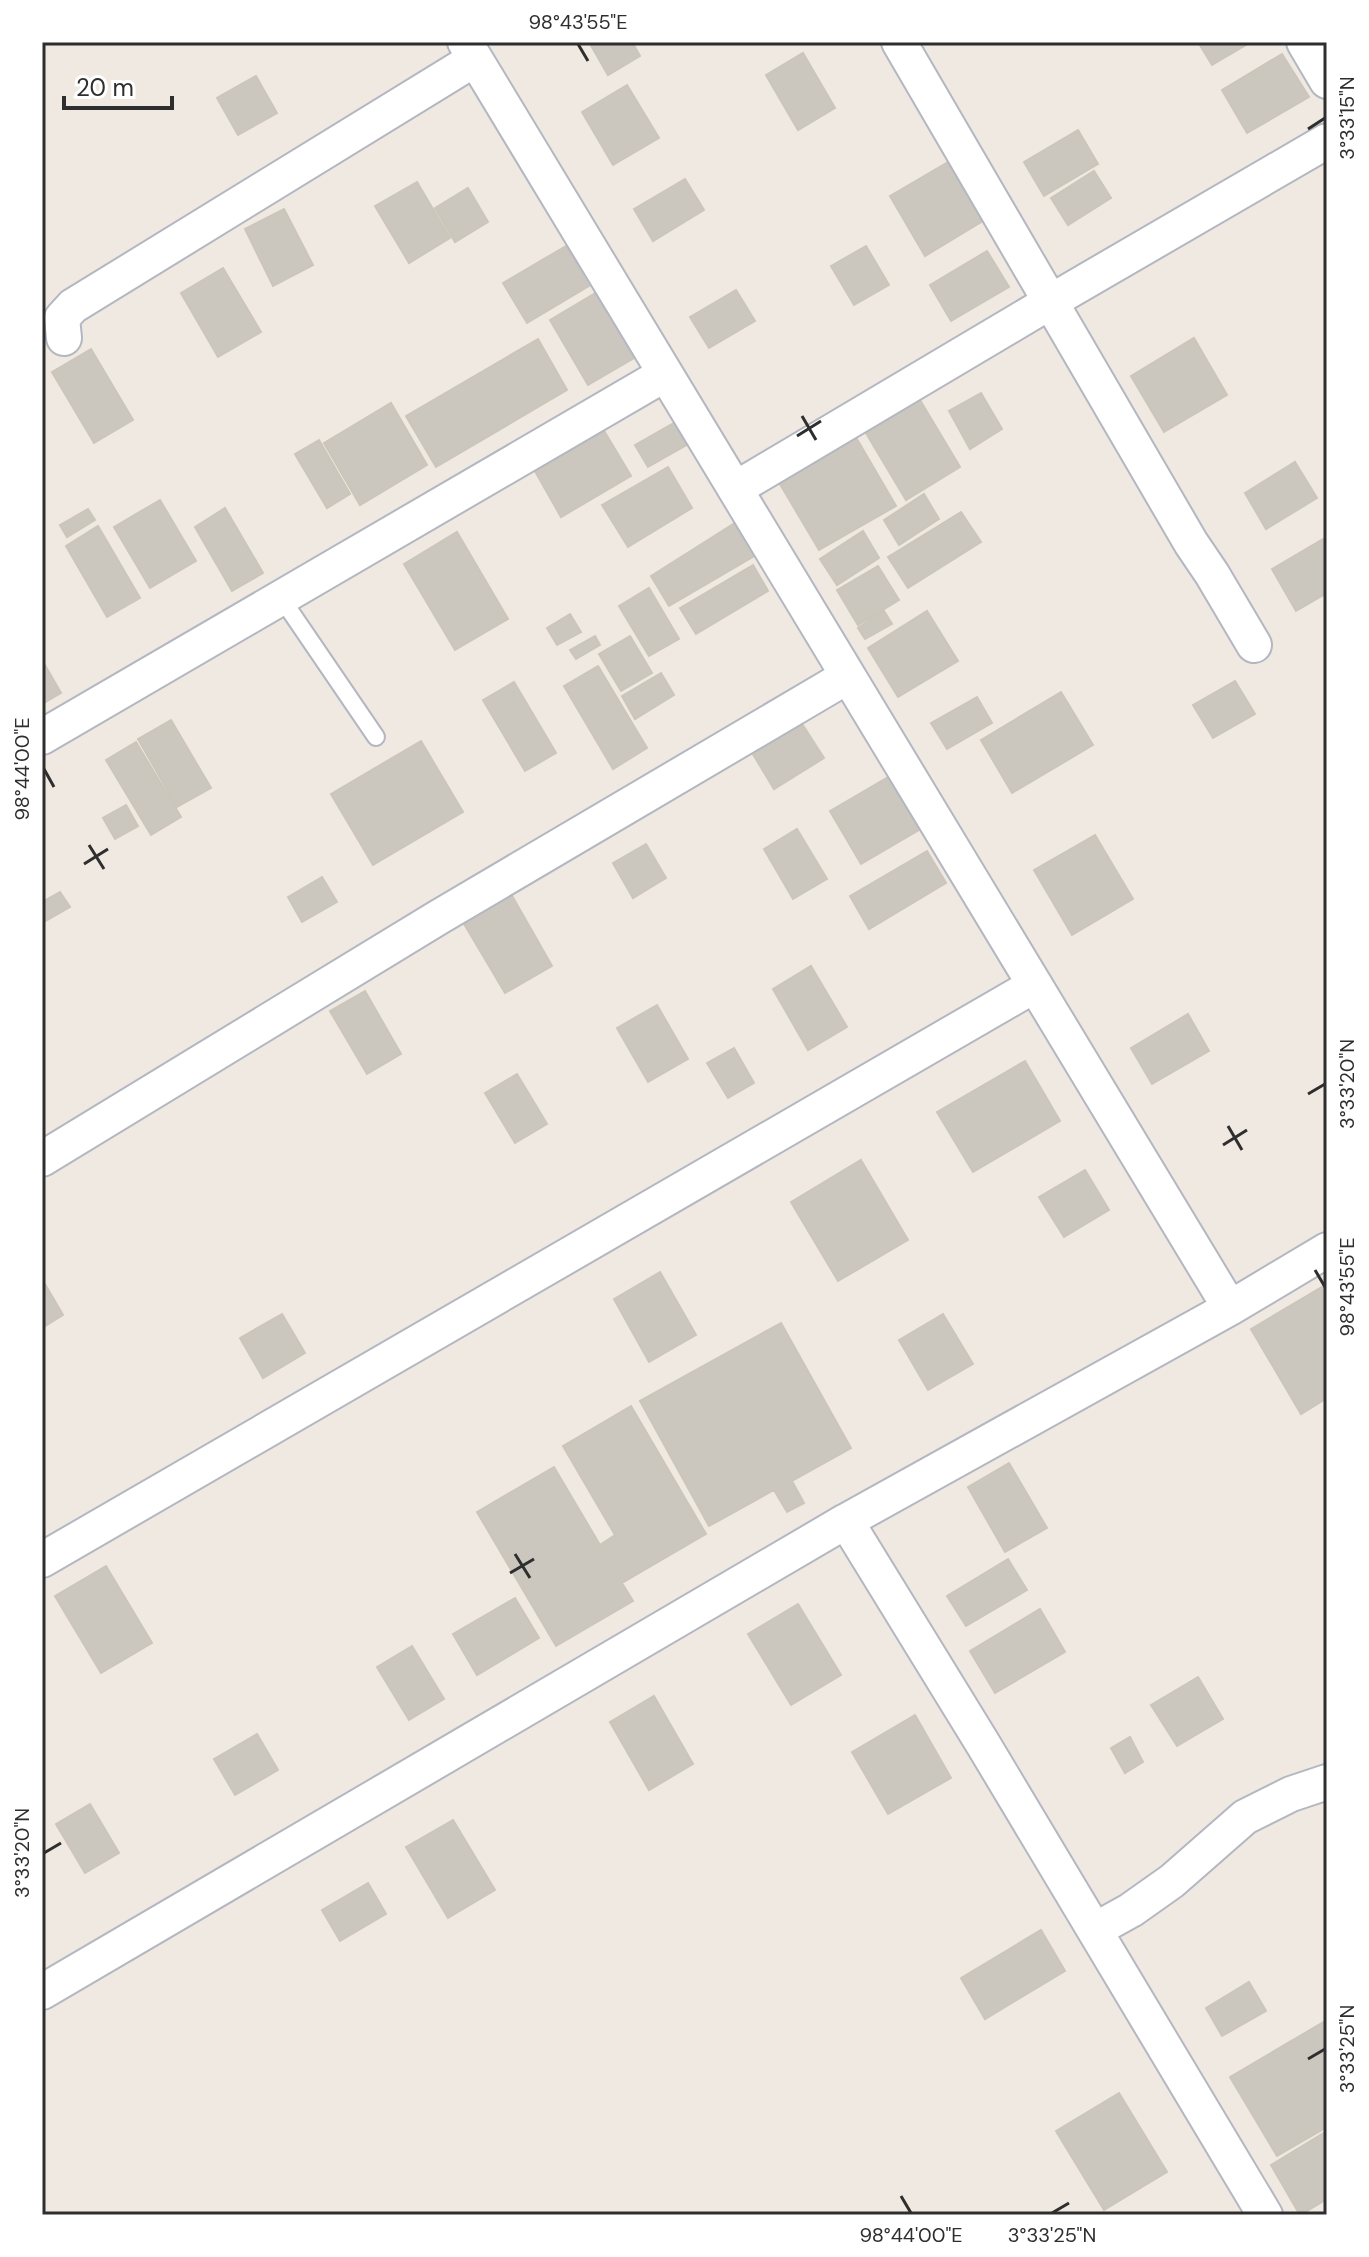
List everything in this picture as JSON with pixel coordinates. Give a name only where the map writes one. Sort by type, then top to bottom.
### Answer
[{"type":"street","points":[[899,42],[1191,543],[1254,645]]},
{"type":"street","points":[[1304,42],[1327,81]]},
{"type":"street","points":[[64,338],[62,318],[73,306],[470,50],[1230,1308]]},
{"type":"street","points":[[735,489],[1327,141]]},
{"type":"street","points":[[42,737],[665,374]]},
{"type":"street","points":[[42,1159],[399,941],[848,676]]},
{"type":"street","points":[[42,1560],[1035,985]]},
{"type":"street","points":[[42,1992],[846,1521],[1230,1308],[1327,1250]]},
{"type":"street","points":[[846,1521],[1265,2215]]},
{"type":"street","points":[[1095,1930],[1131,1910],[1172,1881],[1245,1817],[1291,1794],[1327,1782]]},
{"type":"lane","points":[[282,599],[376,737]]},
{"type":"building","points":[[589,42],[632,42],[640,56],[608,75]]},
{"type":"building","points":[[1198,42],[1251,42],[1212,65]]},
{"type":"building","points":[[803,53],[835,108],[798,130],[766,75]]},
{"type":"building","points":[[1282,54],[1309,97],[1247,133],[1222,90]]},
{"type":"building","points":[[256,76],[277,113],[238,135],[217,98]]},
{"type":"building","points":[[627,85],[659,138],[613,165],[582,112]]},
{"type":"building","points":[[1078,130],[1098,164],[1044,196],[1024,162]]},
{"type":"building","points":[[948,162],[983,221],[925,256],[890,196]]},
{"type":"building","points":[[1094,171],[1111,198],[1068,225],[1051,198]]},
{"type":"building","points":[[685,179],[704,210],[653,241],[634,209]]},
{"type":"building","points":[[417,182],[450,238],[409,263],[375,206]]},
{"type":"building","points":[[468,188],[488,222],[455,242],[435,208]]},
{"type":"building","points":[[284,209],[313,265],[273,286],[245,229]]},
{"type":"building","points":[[566,246],[589,286],[527,323],[503,283]]},
{"type":"building","points":[[866,246],[889,285],[854,305],[831,266]]},
{"type":"building","points":[[987,251],[1009,287],[951,321],[930,285]]},
{"type":"building","points":[[223,268],[261,332],[218,357],[181,293]]},
{"type":"building","points":[[736,290],[755,321],[709,348],[690,317]]},
{"type":"building","points":[[597,292],[636,357],[588,385],[550,320]]},
{"type":"building","points":[[1194,338],[1227,395],[1164,432],[1131,376]]},
{"type":"building","points":[[538,339],[567,390],[436,467],[406,416]]},
{"type":"building","points":[[91,349],[133,420],[94,443],[52,372]]},
{"type":"building","points":[[981,393],[1002,429],[970,449],[949,411]]},
{"type":"building","points":[[920,400],[960,467],[906,500],[866,433]]},
{"type":"building","points":[[391,403],[427,465],[360,505],[324,443]]},
{"type":"building","points":[[679,420],[692,442],[648,467],[635,445]]},
{"type":"building","points":[[600,424],[631,476],[561,517],[531,464]]},
{"type":"building","points":[[854,434],[896,506],[819,550],[777,479]]},
{"type":"building","points":[[319,440],[350,494],[327,508],[295,454]]},
{"type":"building","points":[[1295,462],[1317,498],[1266,529],[1245,493]]},
{"type":"building","points":[[668,467],[692,508],[628,547],[602,505]]},
{"type":"building","points":[[924,494],[939,519],[899,545],[884,520]]},
{"type":"building","points":[[160,500],[196,561],[150,588],[114,527]]},
{"type":"building","points":[[225,508],[263,573],[232,591],[195,527]]},
{"type":"building","points":[[88,509],[95,520],[67,537],[60,525]]},
{"type":"building","points":[[961,512],[981,542],[908,588],[888,557]]},
{"type":"building","points":[[741,519],[763,551],[669,606],[651,576]]},
{"type":"building","points":[[98,526],[140,598],[107,617],[66,546]]},
{"type":"building","points":[[863,531],[879,558],[837,585],[820,559]]},
{"type":"building","points":[[457,532],[508,619],[455,650],[404,564]]},
{"type":"building","points":[[1323,539],[1327,545],[1327,593],[1296,611],[1272,569]]},
{"type":"building","points":[[753,565],[768,591],[696,634],[680,608]]},
{"type":"building","points":[[878,566],[899,600],[858,625],[837,590]]},
{"type":"building","points":[[649,588],[679,639],[649,656],[619,606]]},
{"type":"building","points":[[884,611],[892,624],[865,639],[858,628]]},
{"type":"building","points":[[927,611],[958,661],[898,697],[868,648]]},
{"type":"building","points":[[570,614],[581,632],[557,645],[547,628]]},
{"type":"building","points":[[595,636],[600,645],[576,659],[570,650]]},
{"type":"building","points":[[630,636],[652,673],[621,691],[599,654]]},
{"type":"building","points":[[42,660],[61,693],[42,704]]},
{"type":"building","points":[[598,666],[647,748],[613,769],[564,686]]},
{"type":"building","points":[[661,673],[674,695],[635,719],[622,696]]},
{"type":"building","points":[[1235,681],[1255,714],[1213,738],[1193,705]]},
{"type":"building","points":[[514,682],[556,753],[525,771],[483,700]]},
{"type":"building","points":[[1061,692],[1093,745],[1012,793],[981,740]]},
{"type":"building","points":[[977,697],[992,723],[947,749],[931,723]]},
{"type":"building","points":[[797,716],[824,758],[774,789],[748,746]]},
{"type":"building","points":[[171,720],[211,788],[177,807],[138,739]]},
{"type":"building","points":[[421,741],[463,812],[373,865],[331,794]]},
{"type":"building","points":[[136,742],[181,817],[151,835],[106,760]]},
{"type":"building","points":[[895,773],[926,826],[861,864],[830,811]]},
{"type":"building","points":[[126,805],[138,826],[115,839],[103,818]]},
{"type":"building","points":[[797,829],[827,879],[793,899],[764,849]]},
{"type":"building","points":[[1095,835],[1133,899],[1072,935],[1034,870]]},
{"type":"building","points":[[646,844],[666,878],[633,898],[613,863]]},
{"type":"building","points":[[927,851],[946,883],[869,929],[850,896]]},
{"type":"building","points":[[322,877],[337,902],[302,922],[288,897]]},
{"type":"building","points":[[60,892],[70,907],[42,923],[42,902]]},
{"type":"building","points":[[511,894],[552,966],[505,993],[463,922]]},
{"type":"building","points":[[811,966],[847,1027],[808,1050],[773,989]]},
{"type":"building","points":[[365,991],[401,1054],[367,1074],[330,1011]]},
{"type":"building","points":[[657,1005],[688,1059],[648,1082],[617,1028]]},
{"type":"building","points":[[1188,1014],[1209,1051],[1152,1084],[1131,1048]]},
{"type":"building","points":[[734,1048],[754,1083],[728,1098],[707,1063]]},
{"type":"building","points":[[1025,1061],[1060,1121],[973,1172],[937,1112]]},
{"type":"building","points":[[517,1074],[547,1124],[515,1143],[485,1093]]},
{"type":"building","points":[[861,1160],[908,1240],[838,1281],[791,1202]]},
{"type":"building","points":[[1085,1170],[1109,1210],[1064,1237],[1039,1197]]},
{"type":"building","points":[[660,1272],[696,1335],[649,1362],[614,1299]]},
{"type":"building","points":[[42,1279],[63,1315],[42,1328]]},
{"type":"building","points":[[1327,1284],[1327,1398],[1301,1414],[1251,1329]]},
{"type":"building","points":[[282,1314],[305,1353],[263,1378],[240,1338]]},
{"type":"building","points":[[943,1314],[973,1364],[928,1390],[899,1340]]},
{"type":"building","points":[[781,1323],[851,1448],[792,1481],[804,1503],[787,1512],[774,1490],[709,1526],[640,1401]]},
{"type":"building","points":[[631,1406],[706,1534],[622,1583],[633,1601],[556,1646],[477,1512],[554,1467],[600,1545],[615,1535],[563,1446]]},
{"type":"building","points":[[1009,1463],[1047,1528],[1005,1552],[968,1487]]},
{"type":"building","points":[[1008,1559],[1027,1590],[966,1626],[947,1596]]},
{"type":"building","points":[[106,1566],[152,1643],[101,1673],[55,1596]]},
{"type":"building","points":[[515,1598],[539,1638],[477,1675],[453,1634]]},
{"type":"building","points":[[798,1604],[841,1675],[791,1705],[748,1634]]},
{"type":"building","points":[[1040,1609],[1065,1652],[995,1693],[970,1651]]},
{"type":"building","points":[[412,1646],[444,1699],[409,1720],[377,1667]]},
{"type":"building","points":[[1198,1677],[1223,1719],[1177,1746],[1151,1705]]},
{"type":"building","points":[[654,1696],[693,1764],[649,1790],[610,1722]]},
{"type":"building","points":[[915,1715],[951,1778],[888,1814],[852,1752]]},
{"type":"building","points":[[257,1734],[278,1770],[235,1795],[214,1759]]},
{"type":"building","points":[[1130,1737],[1143,1762],[1125,1773],[1111,1748]]},
{"type":"building","points":[[90,1804],[119,1853],[85,1873],[56,1824]]},
{"type":"building","points":[[453,1820],[495,1890],[448,1918],[406,1847]]},
{"type":"building","points":[[368,1883],[386,1914],[340,1941],[322,1910]]},
{"type":"building","points":[[1041,1930],[1065,1971],[985,2019],[961,1978]]},
{"type":"building","points":[[1249,1982],[1266,2011],[1222,2036],[1206,2008]]},
{"type":"building","points":[[1327,2020],[1327,2127],[1277,2156],[1230,2077]]},
{"type":"building","points":[[1119,2093],[1167,2172],[1104,2210],[1056,2131]]},
{"type":"building","points":[[1327,2131],[1327,2199],[1300,2215],[1271,2165]]}]
